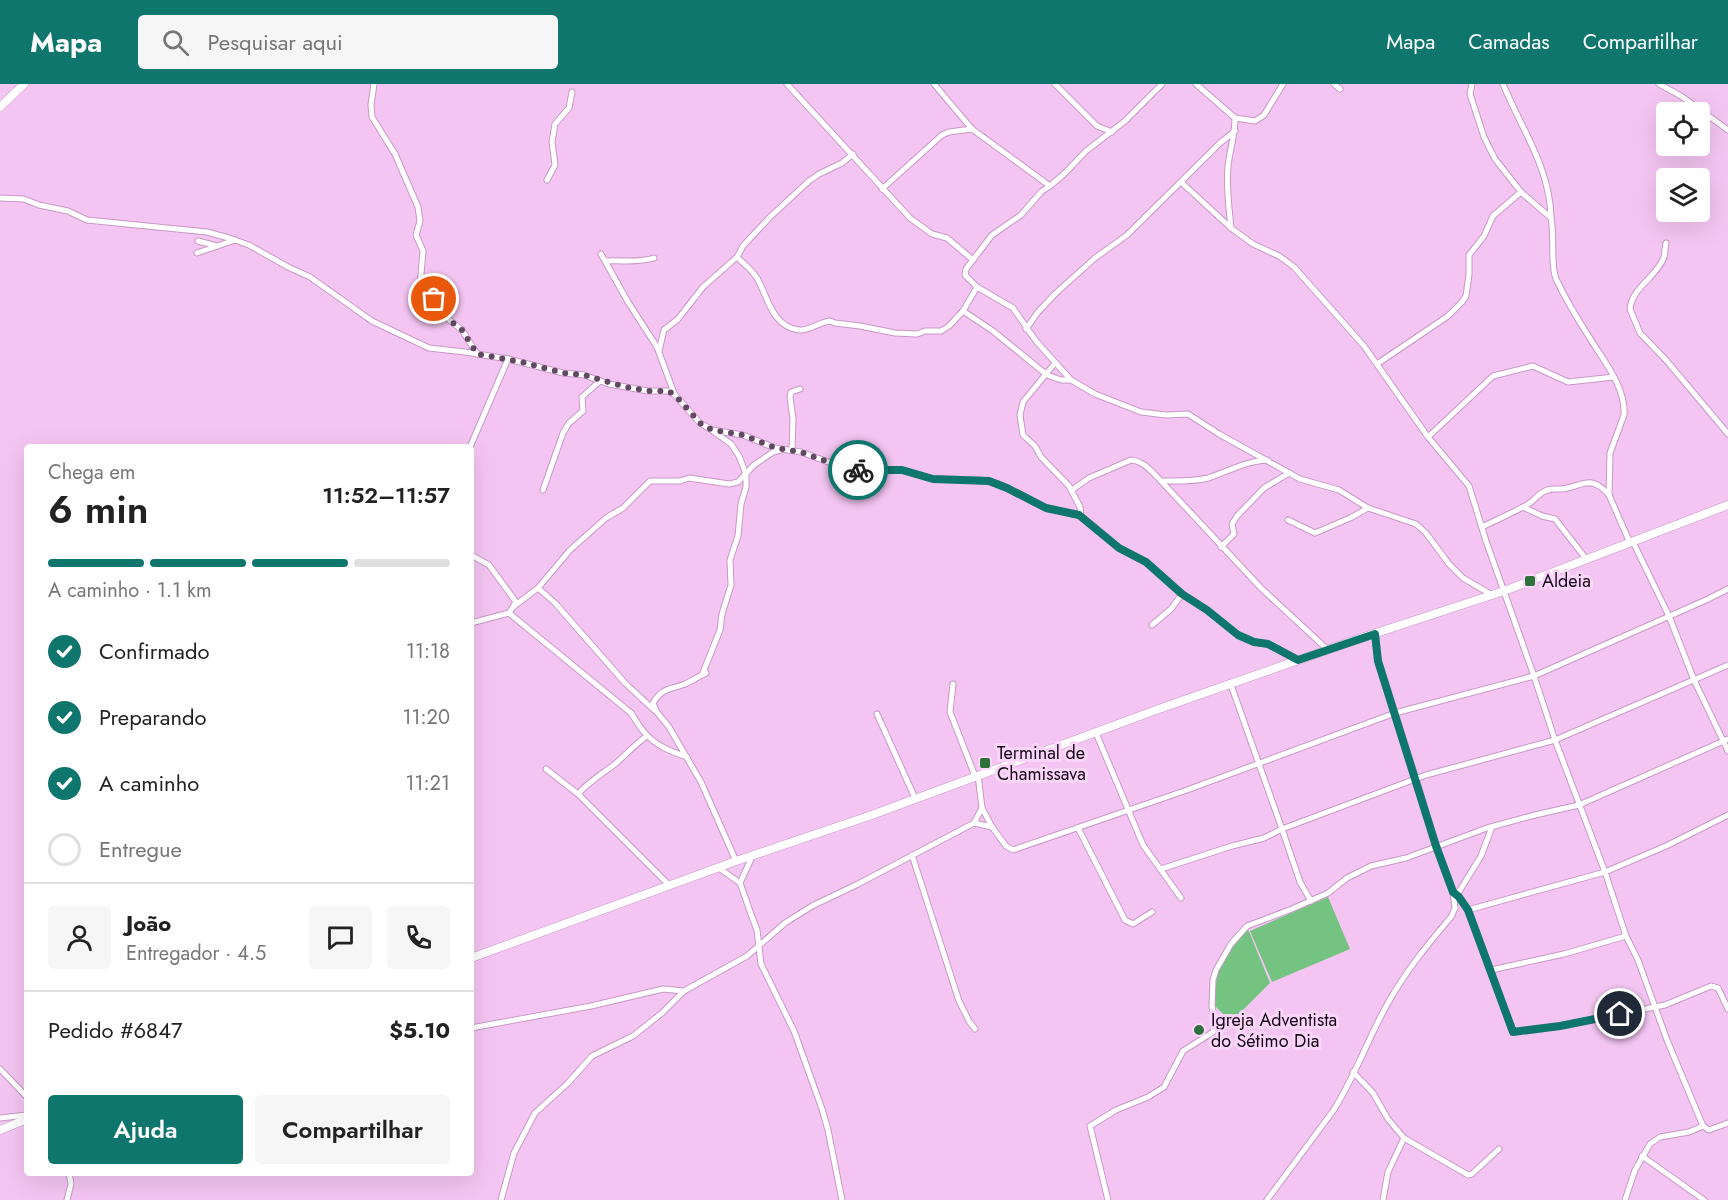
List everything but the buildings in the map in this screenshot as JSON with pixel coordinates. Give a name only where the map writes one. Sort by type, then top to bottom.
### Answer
[{"type":"street","points":[[0,107],[24,84]]},
{"type":"street","points":[[374,84],[372,117],[395,154],[418,207],[420,221],[416,235],[423,251],[420,286],[434,299],[438,311],[462,330],[477,354]]},
{"type":"street","points":[[787,84],[853,154],[882,189],[920,226],[932,234],[947,238],[973,260]]},
{"type":"street","points":[[936,84],[940,92],[972,129],[1050,186]]},
{"type":"street","points":[[1055,84],[1097,126],[1112,132]]},
{"type":"street","points":[[1162,84],[1125,121],[1086,151],[1065,173],[1042,191],[1021,214],[992,234],[965,275],[977,287],[1013,308],[1026,329],[1071,380],[1095,394],[1141,412],[1166,415],[1188,414],[1289,473],[1312,483],[1339,489],[1368,508],[1416,524],[1463,578],[1492,595]]},
{"type":"street","points":[[1196,84],[1235,118],[1255,121],[1264,115],[1283,84]]},
{"type":"street","points":[[1334,84],[1340,90]]},
{"type":"street","points":[[1472,84],[1470,94],[1489,149],[1505,174],[1521,192],[1551,218]]},
{"type":"street","points":[[1503,84],[1532,142],[1551,204],[1553,268],[1556,279],[1614,376],[1624,409],[1610,453],[1609,495]]},
{"type":"street","points":[[1659,84],[1681,96],[1728,130]]},
{"type":"street","points":[[547,180],[555,165],[552,142],[555,123],[569,108],[572,92]]},
{"type":"street","points":[[1231,228],[1227,196],[1228,165],[1235,131],[1235,118]]},
{"type":"street","points":[[882,189],[942,135],[972,129]]},
{"type":"street","points":[[1026,329],[1056,293],[1095,258],[1127,235],[1235,131]]},
{"type":"street","points":[[658,351],[664,330],[678,319],[704,286],[738,257],[743,246],[788,199],[814,177],[842,163],[853,154]]},
{"type":"street","points":[[1181,182],[1231,228],[1253,244],[1279,256],[1294,267],[1322,302],[1348,327],[1428,437],[1467,482],[1555,740],[1605,872],[1626,936],[1638,960],[1703,1126],[1709,1130],[1728,1123]]},
{"type":"street","points":[[1377,364],[1455,310],[1466,296],[1469,255],[1484,236],[1493,216],[1521,192]]},
{"type":"street","points":[[0,198],[24,198],[39,205],[68,211],[87,220],[207,232],[235,240],[310,277],[372,321],[429,348],[508,359],[648,391],[668,391],[675,395],[700,423],[731,444],[746,474],[738,536],[730,560],[731,585],[722,614],[720,630],[704,674],[681,685],[667,688],[653,703],[656,711]]},
{"type":"street","points":[[197,253],[235,240]]},
{"type":"street","points":[[198,241],[217,246]]},
{"type":"street","points":[[1666,243],[1664,256],[1640,288],[1630,309],[1640,333],[1666,360],[1728,434]]},
{"type":"street","points":[[601,254],[628,302],[648,330],[675,395]]},
{"type":"street","points":[[738,257],[756,277],[779,322],[798,330],[830,321],[835,324],[860,326],[885,332],[917,334],[925,331],[941,331],[949,327],[963,311],[977,287]]},
{"type":"street","points":[[606,261],[640,262],[654,258]]},
{"type":"street","points":[[963,311],[993,331],[1053,378],[1071,380]]},
{"type":"street","points":[[471,444],[508,359]]},
{"type":"street","points":[[1055,363],[1023,402],[1020,415],[1023,435],[1071,490],[1080,507],[1081,516]]},
{"type":"street","points":[[1428,437],[1493,376],[1533,366],[1568,382],[1614,376]]},
{"type":"street","points":[[543,490],[563,433],[569,423],[583,411],[582,397],[600,381]]},
{"type":"street","points":[[792,450],[793,418],[790,397],[791,392],[800,389]]},
{"type":"street","points":[[712,430],[743,435],[783,450]]},
{"type":"street","points":[[513,607],[538,588],[570,550],[606,518],[623,508],[650,481],[680,481],[696,478],[729,484],[738,482],[773,452],[792,450],[856,470],[902,470],[933,479],[989,481],[1046,508],[1081,516],[1119,548],[1146,562],[1182,594],[1207,610],[1238,635],[1254,642],[1268,644],[1298,660]]},
{"type":"street","points":[[1071,490],[1089,478],[1131,460],[1145,465],[1261,588],[1329,650]]},
{"type":"street","points":[[1161,481],[1198,480],[1252,462],[1268,460]]},
{"type":"street","points":[[1221,547],[1234,534],[1232,524],[1237,516],[1264,488],[1289,473]]},
{"type":"street","points":[[1482,527],[1524,507],[1549,490],[1571,487],[1583,482],[1603,489],[1609,495],[1669,616],[1694,680],[1725,740],[1728,751]]},
{"type":"street","points":[[474,957],[1298,660],[1504,591],[1728,505]]},
{"type":"street","points":[[1524,507],[1542,516],[1555,519],[1587,560]]},
{"type":"street","points":[[1288,520],[1315,533],[1368,508]]},
{"type":"street","points":[[474,557],[489,565],[516,602],[509,613],[474,622]]},
{"type":"street","points":[[538,588],[555,603],[625,682],[656,711],[669,727],[701,782],[736,861]]},
{"type":"street","points":[[953,684],[950,712],[976,776],[982,808],[1006,846],[1013,850],[1395,714],[1428,703],[1534,676],[1728,589]]},
{"type":"street","points":[[1152,625],[1171,609],[1182,594]]},
{"type":"street","points":[[509,613],[631,713],[647,736],[665,749],[687,757]]},
{"type":"street","points":[[1375,634],[1378,661],[1436,846],[1455,893],[1468,910],[1513,1032],[1560,1026],[1655,1007],[1715,986],[1720,990],[1728,1009]]},
{"type":"street","points":[[1161,869],[1264,838],[1282,829],[1416,779],[1555,740],[1728,665]]},
{"type":"street","points":[[1231,685],[1300,882],[1311,901]]},
{"type":"street","points":[[878,714],[915,798]]},
{"type":"street","points":[[1096,733],[1143,844],[1180,898]]},
{"type":"street","points":[[578,794],[617,762],[634,744],[647,736]]},
{"type":"street","points":[[1108,1200],[1091,1123],[1148,1097],[1164,1087],[1183,1051],[1213,1032],[1215,1024],[1212,1006],[1216,969],[1243,929],[1328,893],[1357,872],[1389,860],[1406,858],[1492,827],[1579,805],[1725,740]]},
{"type":"street","points":[[546,769],[578,794],[670,886]]},
{"type":"street","points":[[501,1200],[514,1153],[535,1113],[568,1083],[591,1056],[633,1036],[662,1013],[684,991],[759,947],[785,923],[812,906],[974,823],[982,808]]},
{"type":"street","points":[[1468,910],[1605,872],[1666,846],[1728,815]]},
{"type":"street","points":[[974,823],[992,826]]},
{"type":"street","points":[[1267,1200],[1343,1096],[1388,1002],[1414,962],[1451,917],[1455,908],[1455,893],[1481,856],[1492,827]]},
{"type":"street","points":[[1078,828],[1125,920],[1133,924],[1152,912]]},
{"type":"street","points":[[912,855],[959,1001],[975,1029]]},
{"type":"street","points":[[740,884],[752,857]]},
{"type":"street","points":[[719,868],[740,884],[757,930],[761,964],[794,1031],[818,1099],[828,1130],[842,1200]]},
{"type":"street","points":[[1491,970],[1564,954],[1626,936]]},
{"type":"street","points":[[474,1027],[574,1010],[663,989],[684,991]]},
{"type":"street","points":[[0,1069],[24,1094]]},
{"type":"street","points":[[1353,1072],[1373,1093],[1388,1119],[1404,1138],[1468,1175],[1473,1174],[1499,1149]]},
{"type":"street","points":[[0,1118],[24,1117]]},
{"type":"street","points":[[0,1130],[24,1118]]},
{"type":"street","points":[[1625,1200],[1642,1156],[1650,1144],[1660,1137],[1689,1132],[1703,1126]]},
{"type":"street","points":[[1383,1200],[1388,1172],[1404,1138]]},
{"type":"street","points":[[1642,1156],[1704,1200]]},
{"type":"street","points":[[67,1200],[71,1184],[70,1176]]},
{"type":"street","points":[[1691,1200],[1694,1193]]},
{"type":"green space","points":[[1328,897],[1350,949],[1272,982],[1250,931]]},
{"type":"green space","points":[[1248,929],[1270,983],[1231,1022],[1214,1005],[1217,972],[1233,945]]},
{"type":"way so far","points":[[434,299],[438,311],[462,330],[477,350],[477,354],[522,362],[563,373],[590,376],[609,384],[648,391],[668,391],[675,395],[706,428],[736,433],[776,448],[801,452],[842,467],[858,470]]},
{"type":"place","name":"Aldeia","points":[[1530,581]]},
{"type":"place","name":"Terminal de Chamissava","points":[[985,763]]},
{"type":"place","name":"Igreja Adventista do Sétimo Dia","points":[[1199,1030]]},
{"type":"route","points":[[858,470],[902,470],[933,479],[989,481],[1046,508],[1079,515],[1119,548],[1146,562],[1182,594],[1207,610],[1238,635],[1254,642],[1268,644],[1298,660],[1375,634],[1378,661],[1436,846],[1453,892],[1468,910],[1513,1032],[1560,1026],[1620,1014]]}]
